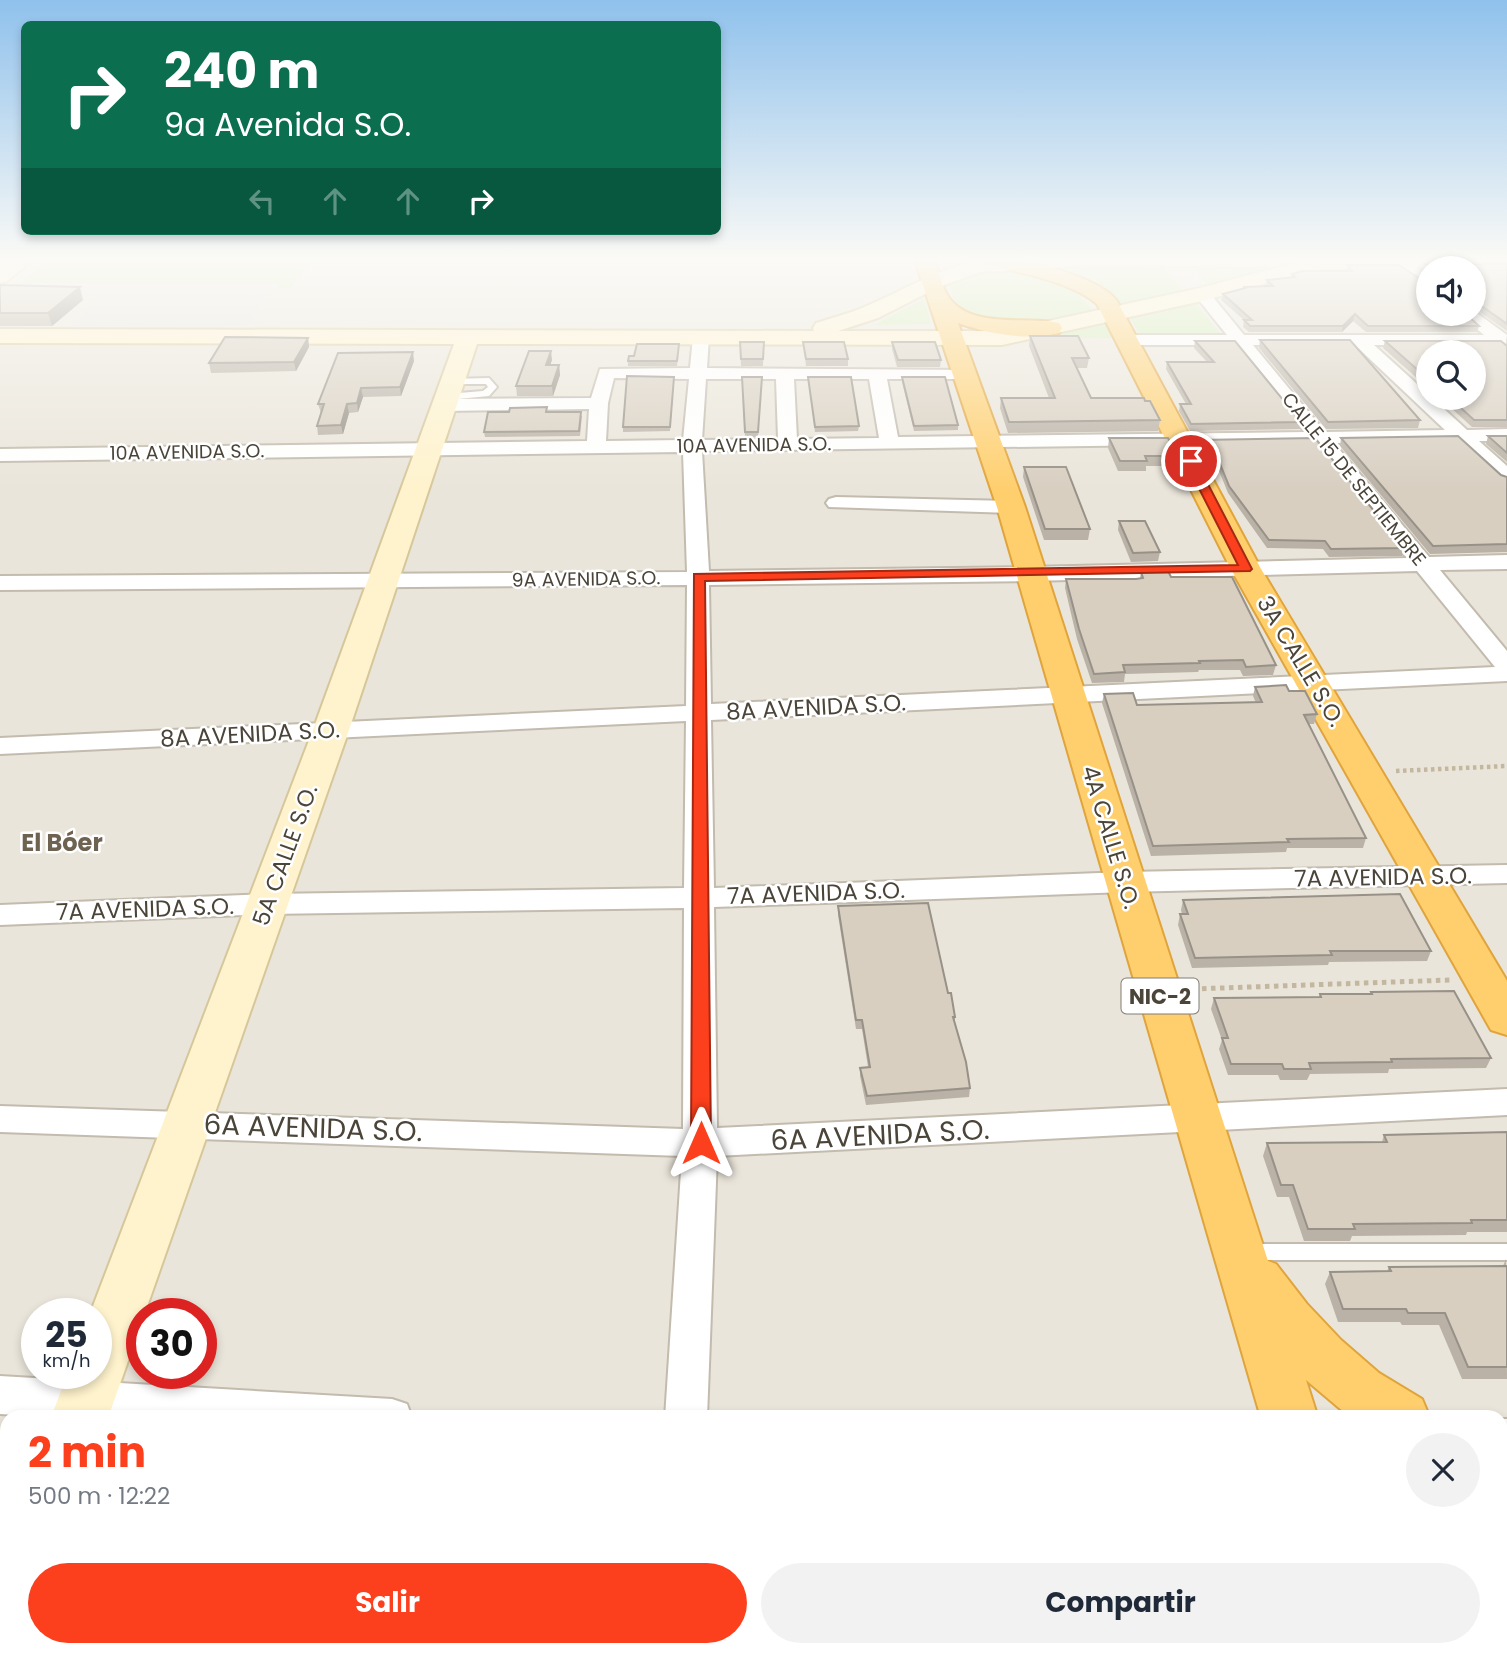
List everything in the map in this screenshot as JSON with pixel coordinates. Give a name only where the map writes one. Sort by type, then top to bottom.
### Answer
[{"type":"highway","name":"3A CALLE S.O.","points":[[1125,335],[1246,569],[1314,682],[1507,1019]]},
{"type":"highway","name":"4A CALLE S.O.","points":[[952,338],[1011,507],[1287,1410]]},
{"type":"highway","points":[[1238,1252],[1271,1300],[1312,1350],[1352,1386],[1390,1410]]},
{"type":"main road","points":[[735,337],[753,335]]},
{"type":"main road","points":[[0,336],[1002,338],[1015,335]]},
{"type":"main road","name":"5A CALLE S.O.","points":[[89,1391],[331,730],[468,337]]},
{"type":"street","name":"CALLE 15 DE SEPTIEMBRE","points":[[1236,335],[1507,666]]},
{"type":"street","points":[[686,1410],[701,1143],[698,577],[692,446],[701,337]]},
{"type":"street","points":[[1128,340],[1505,342]]},
{"type":"street","points":[[1359,340],[1507,477]]},
{"type":"street","points":[[596,446],[599,403],[606,373],[965,374]]},
{"type":"street","points":[[785,374],[788,444]]},
{"type":"street","points":[[877,374],[889,443]]},
{"type":"street","points":[[448,394],[599,403]]},
{"type":"street","name":"10A AVENIDA S.O.","points":[[0,455],[1507,435]]},
{"type":"street","points":[[836,503],[1011,507]]},
{"type":"street","name":"9A AVENIDA S.O.","points":[[0,583],[383,582],[1031,574],[1507,562]]},
{"type":"street","name":"8A AVENIDA S.O.","points":[[0,746],[1507,674]]},
{"type":"street","name":"7A AVENIDA S.O.","points":[[0,915],[267,904],[699,898],[1125,882],[1507,874]]},
{"type":"street","name":"6A AVENIDA S.O.","points":[[0,1119],[701,1143],[1198,1120],[1507,1102]]},
{"type":"street","points":[[0,1395],[89,1391],[302,1410]]},
{"type":"lane","points":[[1238,1252],[1507,1252]]},
{"type":"path","points":[[1366,773],[1507,766]]},
{"type":"path","points":[[1158,991],[1484,979]]},
{"type":"shaded area","points":[[0,335],[1507,335],[1507,1410],[0,1410]]},
{"type":"green space","points":[[1118,335],[1119,338],[1028,337]]},
{"type":"building","points":[[1030,336],[1078,336],[1089,358],[1072,358],[1091,398],[1144,398],[1145,401],[1150,401],[1160,420],[1009,422],[1001,398],[1055,398]]},
{"type":"building","points":[[225,337],[308,338],[294,362],[209,363]]},
{"type":"building","points":[[1260,340],[1350,340],[1420,420],[1328,422]]},
{"type":"building","points":[[1195,341],[1235,341],[1301,422],[1191,424],[1180,404],[1191,404],[1167,362],[1214,362]]},
{"type":"building","points":[[1385,341],[1416,341],[1416,368]]},
{"type":"building","points":[[1486,341],[1501,341],[1507,346],[1507,420],[1474,420],[1463,410],[1486,410]]},
{"type":"building","points":[[740,342],[764,342],[763,359],[741,359]]},
{"type":"building","points":[[803,342],[844,342],[848,359],[806,359]]},
{"type":"building","points":[[892,342],[935,342],[941,360],[898,360]]},
{"type":"building","points":[[637,344],[679,344],[677,361],[628,361],[629,356],[634,356]]},
{"type":"building","points":[[529,351],[551,351],[546,365],[559,365],[552,386],[516,386]]},
{"type":"building","points":[[413,352],[400,387],[361,388],[357,403],[347,404],[341,425],[317,426],[324,404],[318,404],[338,353]]},
{"type":"building","points":[[627,376],[674,377],[670,427],[623,427]]},
{"type":"building","points":[[742,377],[762,377],[758,432],[745,432]]},
{"type":"building","points":[[808,377],[851,377],[859,426],[815,427]]},
{"type":"building","points":[[902,377],[945,377],[958,425],[914,426]]},
{"type":"building","points":[[547,407],[546,412],[581,412],[579,431],[484,432],[488,412],[509,412],[510,408]]},
{"type":"building","points":[[1458,436],[1501,475],[1507,477],[1507,544],[1433,546],[1341,438]]},
{"type":"building","points":[[1488,436],[1507,436],[1507,453]]},
{"type":"building","points":[[1109,438],[1168,438],[1178,456],[1145,456],[1147,461],[1120,461]]},
{"type":"building","points":[[1315,438],[1404,548],[1331,549],[1325,541],[1269,540],[1229,486],[1218,459],[1210,459],[1200,440]]},
{"type":"building","points":[[1024,467],[1066,467],[1090,529],[1045,529]]},
{"type":"building","points":[[1119,521],[1145,521],[1160,552],[1133,553]]},
{"type":"building","points":[[1168,571],[1171,577],[1232,577],[1276,665],[1246,667],[1243,660],[1199,661],[1200,663],[1123,665],[1125,672],[1094,674],[1066,579],[1136,579],[1143,578],[1141,572]]},
{"type":"building","points":[[1286,685],[1289,691],[1305,691],[1317,714],[1304,715],[1366,838],[1153,846],[1104,694],[1133,693],[1137,705],[1262,702],[1255,687]]},
{"type":"building","points":[[1400,894],[1431,951],[1330,951],[1332,955],[1195,958],[1180,914],[1188,914],[1183,900]]},
{"type":"building","points":[[928,903],[948,993],[951,993],[953,1017],[966,1062],[970,1088],[867,1096],[860,1068],[870,1067],[862,1020],[856,1020],[838,906]]},
{"type":"building","points":[[1454,991],[1491,1058],[1309,1063],[1311,1069],[1284,1069],[1282,1064],[1231,1064],[1222,1038],[1228,1038],[1214,998],[1321,997],[1320,994]]},
{"type":"building","points":[[1507,1132],[1507,1220],[1353,1224],[1355,1229],[1308,1229],[1293,1185],[1281,1185],[1267,1143],[1387,1142],[1384,1135]]},
{"type":"building","points":[[1507,1266],[1507,1367],[1468,1367],[1445,1313],[1408,1313],[1406,1309],[1343,1309],[1330,1272],[1391,1271],[1389,1267]]},
{"type":"district","name":"El Bóer","points":[[62,842]]},
{"type":"route","points":[[701,1143],[698,577],[1246,569],[1191,461]]}]
